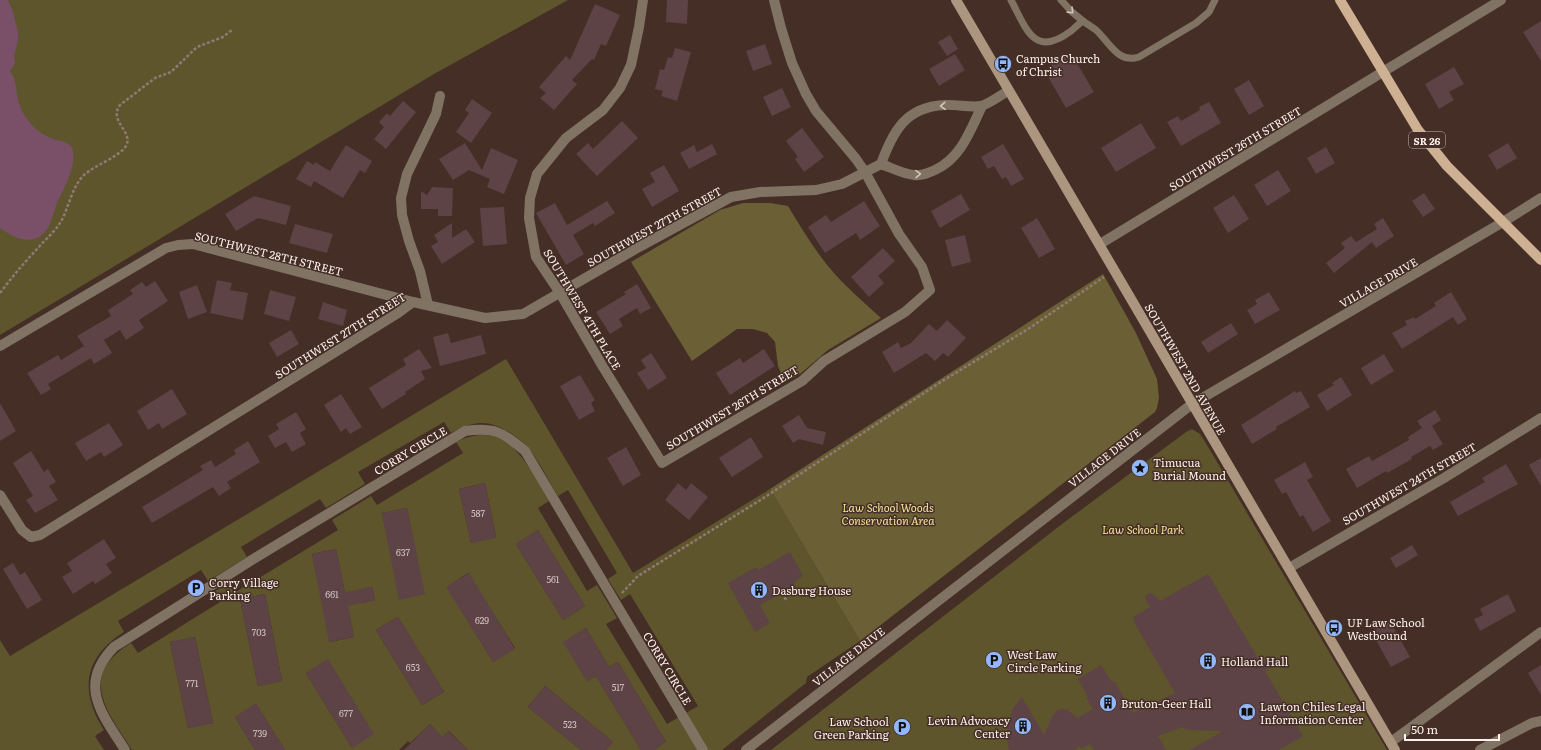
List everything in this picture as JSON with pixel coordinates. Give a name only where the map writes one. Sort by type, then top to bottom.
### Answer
[{"type":"main road","name":"SOUTHWEST 2ND AVENUE","points":[[956,0],[1393,746]]},
{"type":"main road","name":"SR 26","points":[[1340,0],[1418,130],[1447,166],[1541,260]]},
{"type":"street","name":"SOUTHWEST 4TH PLACE","points":[[643,0],[631,65],[620,88],[603,110],[566,138],[538,174],[530,198],[529,218],[536,257],[560,293],[603,367],[662,463]]},
{"type":"street","points":[[774,0],[792,63],[806,94],[816,111],[865,172]]},
{"type":"street","name":"SOUTHWEST 26TH STREET","points":[[1100,244],[1501,0]]},
{"type":"street","points":[[982,106],[961,147],[951,159],[941,167],[923,175],[915,175],[901,172],[881,164],[890,140],[895,132],[901,124],[916,113],[931,107],[945,105],[982,106],[1008,91]]},
{"type":"street","points":[[428,305],[420,271],[409,241],[402,215],[401,198],[407,174],[436,114],[440,96]]},
{"type":"street","name":"SOUTHWEST 27TH STREET","points":[[0,495],[22,530],[31,537],[40,535],[288,382],[413,302],[485,318],[523,314],[639,247],[731,197],[760,192],[816,190],[842,184],[881,164]]},
{"type":"street","name":"SOUTHWEST 26TH STREET","points":[[662,463],[802,381],[824,361],[905,312],[930,290],[922,267],[899,234],[865,172]]},
{"type":"street","name":"VILLAGE DRIVE","points":[[748,749],[1192,404],[1504,222],[1541,198]]},
{"type":"street","name":"SOUTHWEST 28TH STREET","points":[[0,346],[166,248],[178,245],[193,244],[413,302]]},
{"type":"street","name":"SOUTHWEST 24TH STREET","points":[[1289,568],[1444,478],[1541,418]]},
{"type":"street","name":"CORRY CIRCLE","points":[[125,750],[105,720],[96,698],[95,677],[105,657],[114,647],[262,554],[465,431],[485,428],[494,430],[514,442],[525,451],[703,750]]},
{"type":"street","points":[[1393,746],[1541,632]]},
{"type":"street","points":[[1480,750],[1532,723],[1541,721]]},
{"type":"lane","points":[[1010,0],[1030,34],[1037,41],[1043,43],[1057,39],[1071,31],[1082,21]]},
{"type":"lane","points":[[1061,0],[1082,21],[1096,30],[1123,57],[1131,60],[1140,57],[1196,23],[1209,12],[1215,0]]},
{"type":"path","points":[[0,293],[14,273],[58,226],[75,187],[84,176],[96,166],[123,150],[127,144],[128,139],[116,117],[117,110],[120,105],[155,78],[171,72],[197,47],[223,37],[233,29]]},
{"type":"path","points":[[614,601],[638,576],[762,499],[944,380],[1028,329],[1104,277]]},
{"type":"path","points":[[782,593],[786,600]]},
{"type":"green space","points":[[0,0],[568,0],[434,74],[0,335]]},
{"type":"green space","points":[[743,203],[770,203],[788,206],[827,265],[845,285],[881,318],[828,350],[800,374],[785,382],[778,366],[775,342],[767,333],[753,329],[737,329],[692,361],[631,262],[720,210]]},
{"type":"green space","name":"Law School Woods Conservation Area","points":[[1103,274],[1136,333],[1157,379],[1159,398],[1155,412],[860,641],[770,489]]},
{"type":"green space","points":[[506,359],[633,573],[770,489],[860,641],[807,677],[806,683],[722,750],[654,750],[666,742],[618,662],[609,667],[586,628],[564,642],[587,681],[596,676],[641,750],[606,750],[613,742],[545,686],[528,707],[581,750],[468,750],[449,731],[442,737],[430,724],[410,743],[408,741],[399,750],[285,750],[256,704],[235,717],[255,750],[132,750],[106,708],[102,694],[101,681],[105,668],[115,655],[131,643],[138,653],[220,602],[214,592],[228,583],[234,593],[338,530],[332,520],[371,496],[377,505],[463,453],[456,442],[474,436],[489,436],[502,440],[514,449],[524,460],[549,501],[538,508],[587,591],[597,585],[617,618],[606,624],[667,724],[698,706],[630,594],[621,600],[608,579],[617,573],[568,490],[558,496],[532,453],[522,442],[504,429],[482,423],[467,426],[451,433],[444,422],[358,472],[365,484],[326,508],[320,499],[241,547],[247,557],[208,581],[201,570],[118,621],[124,632],[100,652],[90,676],[89,688],[91,702],[96,716],[104,730],[95,736],[104,750],[0,750],[0,640],[10,656]],"holes":[[[485,483],[496,537],[471,543],[459,489]],[[407,508],[424,594],[400,599],[382,513]],[[538,530],[585,606],[563,620],[516,544]],[[336,549],[354,637],[330,642],[312,554]],[[468,573],[515,648],[493,662],[447,587]],[[372,587],[375,600],[362,603],[359,590]],[[265,594],[282,681],[258,686],[240,599]],[[398,617],[444,692],[422,705],[376,630]],[[195,637],[213,723],[188,728],[170,642]],[[327,660],[352,748],[306,673]]]},
{"type":"green space","name":"Law School Park","points":[[1192,429],[1200,434],[1207,445],[1387,750],[771,750],[1062,524]]},
{"type":"shaded area","points":[[0,0],[8,0],[18,32],[18,40],[14,56],[15,63],[10,71],[14,79],[21,109],[24,115],[37,130],[53,139],[65,142],[70,145],[73,151],[73,163],[71,170],[49,226],[39,237],[26,240],[13,236],[0,228]]},
{"type":"building","points":[[667,0],[688,0],[687,24],[666,22]]},
{"type":"building","points":[[595,4],[620,15],[606,46],[601,44],[594,60],[592,59],[572,80],[577,84],[554,110],[540,98],[546,93],[539,87],[566,56],[570,60]]},
{"type":"building","points":[[1541,21],[1541,61],[1523,32]]},
{"type":"building","points":[[950,35],[958,49],[947,56],[938,42]]},
{"type":"building","points":[[765,44],[772,64],[753,71],[746,51]]},
{"type":"building","points":[[675,48],[691,52],[677,101],[661,96],[663,91],[655,89],[660,69],[664,70],[668,57],[672,58]]},
{"type":"building","points":[[1071,53],[1094,92],[1066,108],[1047,75],[1055,70],[1051,64]]},
{"type":"building","points":[[955,54],[965,70],[939,86],[929,69]]},
{"type":"building","points":[[1454,67],[1464,84],[1449,92],[1454,100],[1439,109],[1425,84]]},
{"type":"building","points":[[1249,80],[1264,106],[1249,115],[1234,89]]},
{"type":"building","points":[[782,88],[791,107],[772,116],[763,97]]},
{"type":"building","points":[[472,99],[492,113],[471,143],[456,132],[469,113],[465,110]]},
{"type":"building","points":[[403,101],[416,112],[386,149],[374,139],[384,127],[379,122],[387,113],[390,116]]},
{"type":"building","points":[[1209,102],[1221,123],[1181,146],[1167,122],[1178,116],[1181,121],[1200,110],[1199,107]]},
{"type":"building","points":[[622,121],[638,138],[597,176],[576,154],[588,143],[593,149]]},
{"type":"building","points":[[1141,123],[1156,148],[1116,172],[1101,148]]},
{"type":"building","points":[[802,128],[824,157],[804,172],[795,159],[798,157],[786,141]]},
{"type":"building","points":[[465,143],[482,170],[491,148],[518,160],[504,194],[487,187],[490,179],[469,170],[453,180],[439,159]]},
{"type":"building","points":[[1508,143],[1517,158],[1497,170],[1488,155]]},
{"type":"building","points":[[712,144],[717,154],[689,169],[680,153],[694,145],[697,152]]},
{"type":"building","points":[[1003,144],[1024,179],[1011,186],[1006,177],[1002,179],[994,166],[988,169],[981,157]]},
{"type":"building","points":[[346,145],[372,161],[365,173],[360,170],[343,198],[314,181],[311,187],[296,179],[307,161],[314,165],[315,162],[330,171]]},
{"type":"building","points":[[1326,147],[1335,163],[1316,174],[1307,158]]},
{"type":"building","points":[[664,165],[679,191],[652,207],[642,189],[655,182],[650,173]]},
{"type":"building","points":[[1278,170],[1291,191],[1267,206],[1254,185]]},
{"type":"building","points":[[432,187],[453,188],[452,216],[438,216],[438,209],[421,209],[421,191],[427,195]]},
{"type":"building","points":[[1424,193],[1435,209],[1423,217],[1412,201]]},
{"type":"building","points":[[961,194],[970,210],[940,228],[931,211]]},
{"type":"building","points":[[1234,195],[1249,219],[1228,233],[1213,208]]},
{"type":"building","points":[[254,196],[291,206],[286,225],[258,218],[236,231],[225,214]]},
{"type":"building","points":[[607,201],[615,213],[595,226],[593,223],[573,235],[584,254],[566,265],[536,213],[555,203],[567,225]]},
{"type":"building","points":[[864,201],[880,226],[860,240],[856,233],[825,253],[808,227],[826,215],[831,222]]},
{"type":"building","points":[[504,207],[507,244],[483,246],[480,208]]},
{"type":"building","points":[[1037,218],[1055,249],[1039,258],[1021,228]]},
{"type":"building","points":[[1383,218],[1394,236],[1376,248],[1372,242],[1334,273],[1326,263],[1345,248],[1341,243],[1351,236],[1356,242],[1377,229],[1374,224]]},
{"type":"building","points":[[452,223],[452,238],[466,229],[475,242],[442,264],[431,246],[438,242],[434,235]]},
{"type":"building","points":[[295,224],[333,234],[327,253],[289,243]]},
{"type":"building","points":[[965,235],[971,262],[952,267],[945,240]]},
{"type":"building","points":[[883,248],[895,261],[878,276],[884,283],[869,297],[851,277]]},
{"type":"building","points":[[217,280],[232,283],[230,290],[248,293],[243,320],[210,313]]},
{"type":"building","points":[[155,281],[168,301],[139,320],[144,328],[126,340],[120,330],[104,340],[112,353],[94,364],[91,358],[48,384],[51,389],[41,395],[27,373],[58,355],[61,360],[84,346],[77,336],[111,316],[108,310],[133,294],[130,290],[142,282],[146,287]]},
{"type":"building","points":[[637,284],[651,308],[640,314],[637,308],[619,319],[623,326],[610,334],[596,312],[626,294],[624,292]]},
{"type":"building","points":[[197,285],[207,312],[188,319],[179,292]]},
{"type":"building","points":[[270,290],[296,297],[289,321],[264,314]]},
{"type":"building","points":[[1269,292],[1280,310],[1255,324],[1247,310],[1257,304],[1255,300]]},
{"type":"building","points":[[1451,292],[1467,319],[1458,325],[1453,317],[1402,349],[1392,333],[1407,325],[1405,321],[1414,317],[1415,319],[1436,306],[1434,303]]},
{"type":"building","points":[[323,302],[347,310],[343,326],[318,319]]},
{"type":"building","points":[[947,320],[966,338],[948,357],[943,353],[935,361],[926,353],[894,373],[882,352],[898,342],[901,348],[911,343],[929,324],[937,331]]},
{"type":"building","points":[[1231,323],[1238,334],[1208,353],[1201,342]]},
{"type":"building","points":[[291,330],[299,344],[277,357],[269,343]]},
{"type":"building","points":[[448,333],[451,343],[481,335],[486,354],[440,366],[433,337]]},
{"type":"building","points":[[419,349],[432,368],[421,371],[425,379],[405,392],[406,394],[382,409],[369,388],[406,365],[403,359]]},
{"type":"building","points":[[764,349],[775,366],[730,395],[716,373],[740,358],[743,363]]},
{"type":"building","points":[[651,353],[667,378],[648,390],[637,373],[646,368],[641,360]]},
{"type":"building","points":[[1384,354],[1394,371],[1371,385],[1361,368]]},
{"type":"building","points":[[580,375],[595,400],[591,403],[595,411],[579,420],[560,386]]},
{"type":"building","points":[[1341,377],[1352,395],[1327,411],[1317,395],[1334,385],[1332,383]]},
{"type":"building","points":[[172,389],[187,414],[162,429],[159,423],[148,430],[137,411]]},
{"type":"building","points":[[1295,391],[1296,393],[1301,391],[1310,407],[1276,427],[1277,429],[1252,444],[1241,425]]},
{"type":"building","points":[[341,394],[362,427],[350,434],[346,428],[341,432],[324,405]]},
{"type":"building","points":[[0,403],[16,431],[0,441]]},
{"type":"building","points":[[1435,410],[1441,420],[1432,426],[1443,444],[1433,450],[1430,446],[1411,457],[1412,459],[1387,473],[1386,471],[1357,488],[1346,469],[1369,456],[1372,461],[1409,440],[1408,437],[1422,428],[1417,421]]},
{"type":"building","points":[[296,412],[306,429],[300,433],[306,444],[292,452],[286,442],[275,448],[268,436],[279,429],[276,424]]},
{"type":"building","points":[[799,415],[807,428],[826,432],[823,445],[799,439],[793,443],[782,426]]},
{"type":"building","points":[[109,423],[123,445],[104,457],[101,452],[86,461],[75,443]]},
{"type":"building","points":[[751,437],[763,457],[732,477],[719,458]]},
{"type":"building","points":[[248,441],[260,462],[227,482],[231,488],[219,496],[213,487],[152,523],[142,507],[203,470],[200,466],[211,460],[215,467],[236,454],[234,450]]},
{"type":"building","points":[[626,447],[641,475],[623,486],[607,458]]},
{"type":"building","points":[[31,451],[44,472],[48,469],[56,482],[49,486],[58,500],[35,513],[26,500],[33,496],[13,463]]},
{"type":"building","points":[[1541,458],[1541,486],[1529,465]]},
{"type":"building","points":[[1305,462],[1313,477],[1307,480],[1331,521],[1313,532],[1303,515],[1300,517],[1286,492],[1282,494],[1274,480]]},
{"type":"building","points":[[1506,464],[1518,484],[1458,516],[1450,502],[1485,482],[1482,478]]},
{"type":"building","points":[[485,483],[496,538],[471,543],[459,489]]},
{"type":"building","points":[[678,483],[686,490],[691,483],[708,497],[689,520],[665,500]]},
{"type":"building","points":[[407,508],[425,594],[399,600],[382,513]]},
{"type":"building","points":[[538,530],[585,606],[563,620],[516,544]]},
{"type":"building","points":[[104,539],[116,558],[106,564],[112,573],[95,584],[93,581],[73,594],[62,577],[72,571],[67,563]]},
{"type":"building","points":[[1412,545],[1418,555],[1396,568],[1390,558]]},
{"type":"building","points":[[336,549],[345,592],[372,587],[375,600],[348,606],[354,637],[329,642],[312,554]]},
{"type":"building","name":"Dasburg House","points":[[790,552],[803,576],[790,586],[791,588],[760,605],[770,623],[755,632],[728,583],[756,567],[758,570]]},
{"type":"building","points":[[13,563],[20,575],[25,572],[42,600],[27,609],[3,569]]},
{"type":"building","points":[[469,573],[515,649],[493,662],[446,587]]},
{"type":"building","name":"Holland Hall","points":[[1208,574],[1259,660],[1268,659],[1272,662],[1272,666],[1265,671],[1303,736],[1279,750],[1190,750],[1223,731],[1188,730],[1182,727],[1158,736],[1166,750],[1094,750],[1090,744],[1081,749],[1080,746],[1074,750],[1009,750],[1007,740],[1008,723],[1013,708],[1022,697],[1044,735],[1056,711],[1067,709],[1077,718],[1093,709],[1086,698],[1088,697],[1078,679],[1101,665],[1112,682],[1114,681],[1133,713],[1175,693],[1134,622],[1133,617],[1150,607],[1145,596],[1148,594],[1153,594],[1160,601]]},
{"type":"building","points":[[265,594],[282,681],[258,686],[240,599]]},
{"type":"building","points":[[1508,594],[1516,611],[1480,631],[1474,619],[1483,615],[1480,609]]},
{"type":"building","points":[[398,617],[444,692],[422,705],[376,630]]},
{"type":"building","points":[[1390,621],[1410,657],[1391,667],[1371,631]]},
{"type":"building","points":[[586,628],[609,667],[618,662],[666,742],[654,750],[641,750],[596,676],[587,681],[563,642]]},
{"type":"building","points":[[195,637],[213,723],[188,728],[170,642]]},
{"type":"building","points":[[328,659],[374,734],[352,748],[306,673]]},
{"type":"building","points":[[1541,665],[1541,695],[1528,673]]},
{"type":"building","points":[[545,686],[613,742],[606,750],[581,750],[528,707]]},
{"type":"building","points":[[256,703],[285,750],[255,750],[235,717]]},
{"type":"building","points":[[430,724],[442,737],[448,731],[468,750],[404,750]]},
{"type":"place","name":"Campus Church of Christ","points":[[1003,64]]},
{"type":"place","name":"Timucua Burial Mound","points":[[1140,468]]},
{"type":"place","name":"Corry Village Parking","points":[[196,588]]},
{"type":"place","name":"Dasburg House","points":[[759,590]]},
{"type":"place","name":"UF Law School Westbound","points":[[1334,628]]},
{"type":"place","name":"West Law Circle Parking","points":[[994,660]]},
{"type":"place","name":"Holland Hall","points":[[1208,661]]},
{"type":"place","name":"Bruton-Geer Hall","points":[[1108,703]]},
{"type":"place","name":"Lawton Chiles Legal Information Center","points":[[1247,712]]},
{"type":"place","name":"Levin Advocacy Center","points":[[1023,726]]},
{"type":"place","name":"Law School Green Parking","points":[[902,727]]}]
